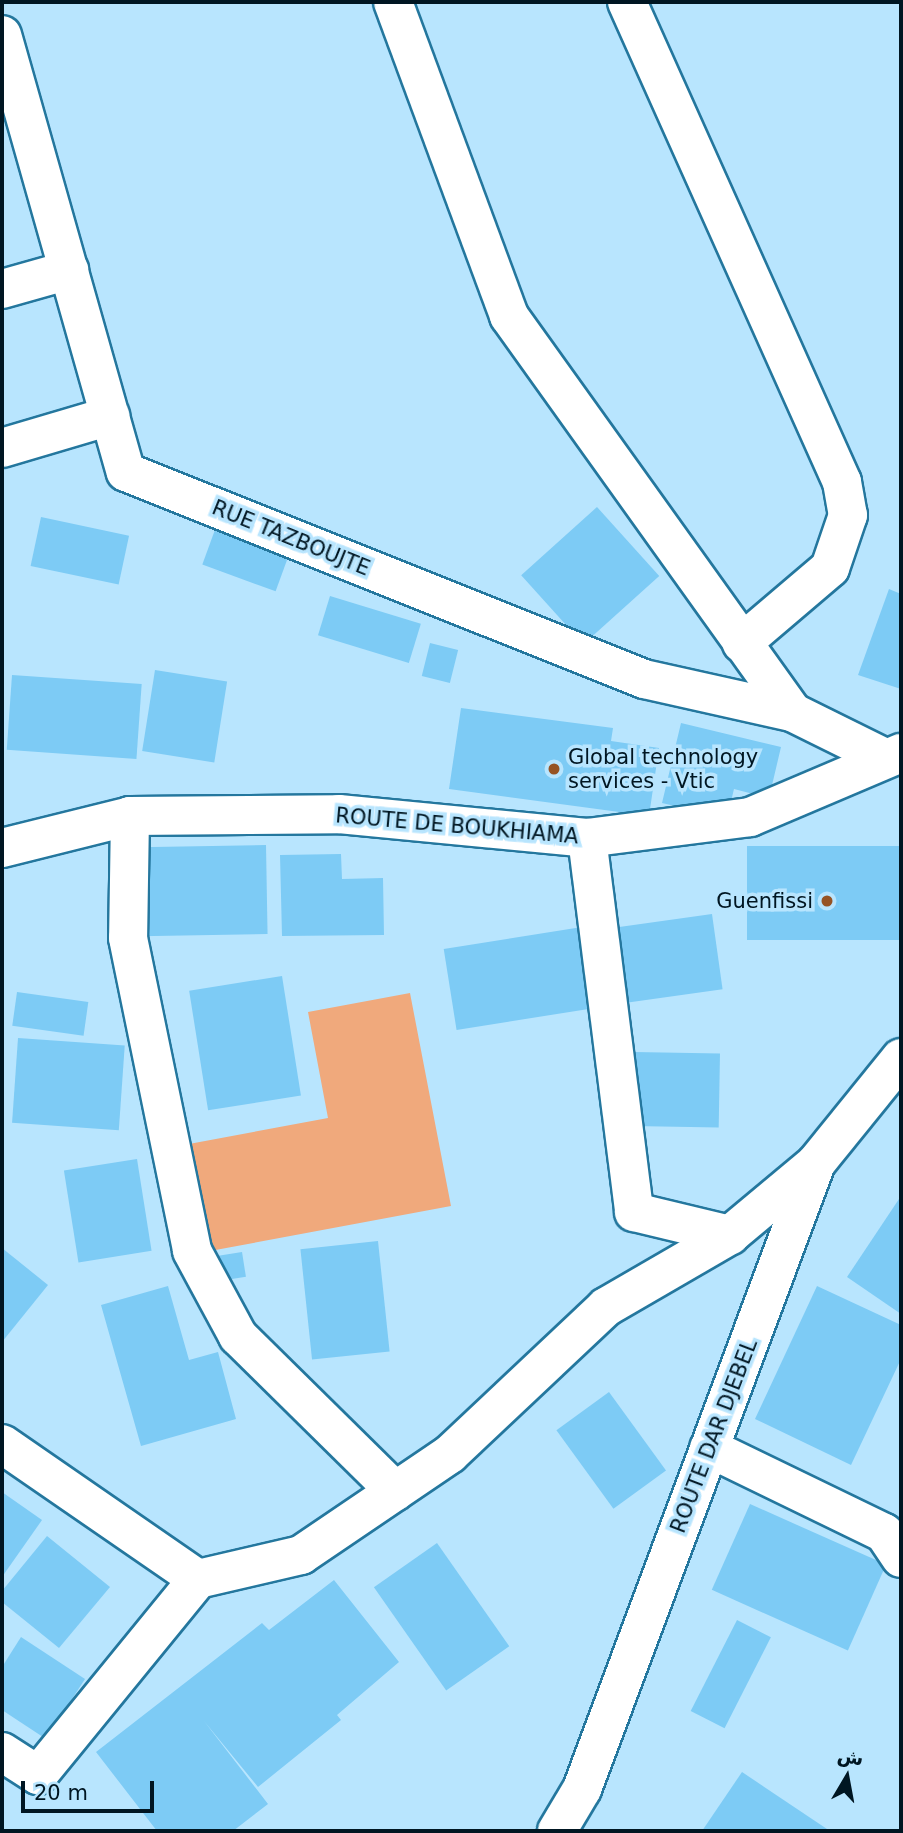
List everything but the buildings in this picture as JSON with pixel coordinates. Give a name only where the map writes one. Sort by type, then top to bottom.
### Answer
[{"type":"street","points":[[393,2],[509,316],[792,712]]},
{"type":"street","points":[[628,2],[842,482],[848,515],[830,568],[742,643]]},
{"type":"street","name":"RUE TAZBOUJTE","points":[[2,34],[126,472],[643,679],[792,712],[892,755]]},
{"type":"street","points":[[2,289],[69,270]]},
{"type":"street","points":[[2,448],[110,416]]},
{"type":"street","name":"ROUTE DE BOUKHIAMA","points":[[2,848],[130,816],[339,814],[587,838],[750,817],[892,755]]},
{"type":"street","points":[[130,816],[128,938],[192,1251],[238,1336],[396,1491]]},
{"type":"street","points":[[587,838],[634,1212],[730,1235]]},
{"type":"street","name":"ROUTE DAR DJEBEL","points":[[557,1831],[582,1789],[816,1163],[901,1058]]},
{"type":"street","points":[[2,1752],[38,1775],[198,1579],[301,1555],[450,1454],[606,1307],[730,1235],[816,1163]]},
{"type":"street","points":[[2,1444],[198,1579]]},
{"type":"street","points":[[709,1448],[884,1533],[901,1558]]},
{"type":"shaded area","points":[[410,993],[451,1206],[210,1251],[189,1144],[328,1118],[308,1012]]},
{"type":"place","name":"Global technology services - Vtic","points":[[554,769]]},
{"type":"place","name":"Guenfissi","points":[[827,901]]}]
